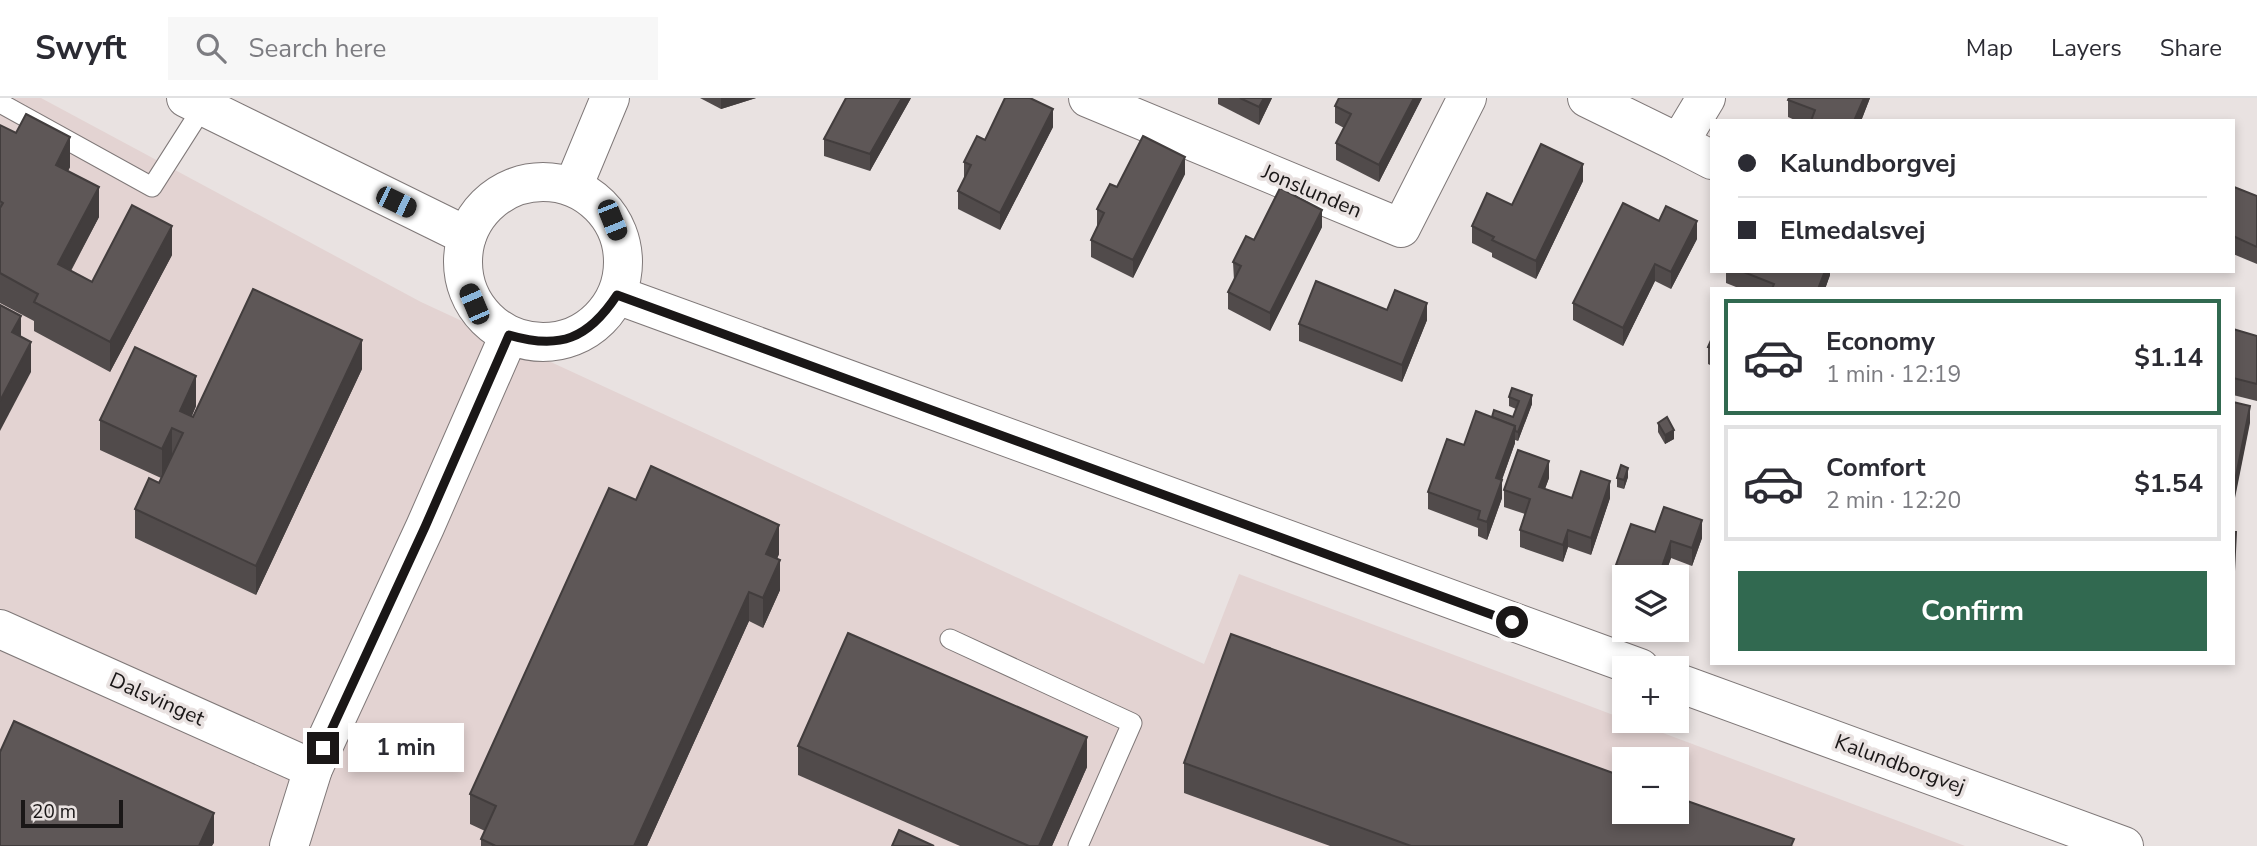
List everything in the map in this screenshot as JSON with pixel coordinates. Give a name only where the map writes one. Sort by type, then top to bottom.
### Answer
[{"type":"street","points":[[573,187],[610,98]]},
{"type":"street","name":"Jonslunden","points":[[1088,98],[1401,228],[1467,98]]},
{"type":"street","points":[[1587,98],[1695,151],[1706,98]]},
{"type":"street","points":[[195,103],[467,236]]},
{"type":"street","points":[[548,182],[573,187],[595,201],[612,220],[622,244],[624,270],[617,295],[603,317],[583,332],[559,342],[533,343],[509,335],[489,322],[474,304],[465,283],[462,260],[467,236],[479,213],[498,195],[522,184],[548,182]]},
{"type":"street","points":[[617,295],[1612,658]]},
{"type":"street","points":[[289,846],[313,769],[425,527],[509,335]]},
{"type":"street","name":"Dalsvinget","points":[[0,629],[313,769]]},
{"type":"street","name":"Kalundborgvej","points":[[1689,687],[2124,846]]},
{"type":"lane","points":[[0,103],[152,187],[195,103]]},
{"type":"lane","points":[[950,639],[1132,723],[1078,846]]},
{"type":"shaded area","points":[[0,98],[41,98],[421,302],[1204,664],[1239,574],[1612,714],[1612,733],[1663,733],[1965,846],[0,846]]},
{"type":"building","points":[[846,98],[902,98],[870,154],[824,139]]},
{"type":"building","points":[[1005,98],[1030,98],[1053,109],[1000,213],[958,191],[971,165],[964,162],[977,136],[985,140]]},
{"type":"building","points":[[1240,98],[1264,98],[1259,107]]},
{"type":"building","points":[[1339,98],[1414,98],[1379,165],[1336,143],[1351,114],[1335,106]]},
{"type":"building","points":[[1864,98],[1855,119],[1812,119],[1815,110],[1788,100]]},
{"type":"building","points":[[26,114],[70,137],[56,165],[99,187],[58,264],[92,282],[132,205],[172,226],[110,342],[34,302],[38,294],[0,273],[0,208],[3,203],[0,201],[0,125],[16,133]]},
{"type":"building","points":[[1143,136],[1185,157],[1133,260],[1091,240],[1104,213],[1097,209],[1110,184],[1117,187]]},
{"type":"building","points":[[1541,144],[1583,164],[1536,261],[1492,240],[1494,237],[1472,226],[1487,193],[1512,205]]},
{"type":"building","points":[[2235,187],[2257,196],[2257,247],[2235,237]]},
{"type":"building","points":[[1280,188],[1322,210],[1270,313],[1228,292],[1241,266],[1233,262],[1246,236],[1254,240]]},
{"type":"building","points":[[1623,203],[1659,221],[1666,206],[1697,221],[1671,272],[1655,264],[1623,328],[1573,303]]},
{"type":"building","points":[[1746,273],[1824,273],[1819,287],[1773,287],[1774,284]]},
{"type":"building","points":[[1316,281],[1387,310],[1395,290],[1427,303],[1402,365],[1299,324]]},
{"type":"building","points":[[253,289],[362,340],[256,566],[135,509],[149,478],[159,483],[183,433],[172,428],[162,449],[100,420],[135,347],[196,376],[180,411],[193,417]]},
{"type":"building","points":[[0,305],[21,316],[12,332],[31,342],[0,401]]},
{"type":"building","points":[[2235,330],[2257,336],[2257,384],[2235,378]]},
{"type":"building","points":[[1512,388],[1532,395],[1518,432],[1515,431],[1515,426],[1492,417],[1494,410],[1513,417],[1519,401],[1509,397]]},
{"type":"building","points":[[2235,402],[2250,406],[2235,481]]},
{"type":"building","points":[[1476,411],[1515,426],[1496,478],[1502,480],[1487,522],[1478,519],[1480,511],[1428,492],[1447,439],[1464,445]]},
{"type":"building","points":[[1667,417],[1674,430],[1665,435],[1658,423]]},
{"type":"building","points":[[1518,450],[1549,461],[1539,487],[1572,498],[1581,471],[1610,481],[1591,538],[1568,530],[1563,545],[1520,530],[1530,499],[1504,490]]},
{"type":"building","points":[[1621,465],[1628,468],[1624,480],[1617,478]]},
{"type":"building","points":[[651,466],[779,525],[766,554],[780,560],[763,598],[749,592],[634,846],[493,846],[481,839],[496,806],[470,794],[609,488],[636,500]]},
{"type":"building","points":[[1664,507],[1702,520],[1692,548],[1671,541],[1663,565],[1616,565],[1631,524],[1655,532]]},
{"type":"building","points":[[848,633],[1087,737],[1039,846],[1029,846],[798,746]]},
{"type":"building","points":[[1231,634],[1612,773],[1612,824],[1689,824],[1689,802],[1794,839],[1791,846],[1411,846],[1184,763]]},
{"type":"building","points":[[14,721],[214,813],[199,846],[0,846],[0,752]]},
{"type":"building","points":[[899,830],[934,846],[892,846]]},
{"type":"route","points":[[323,748],[425,527],[509,335],[533,343],[559,342],[583,332],[603,317],[617,295],[1512,622]]}]
